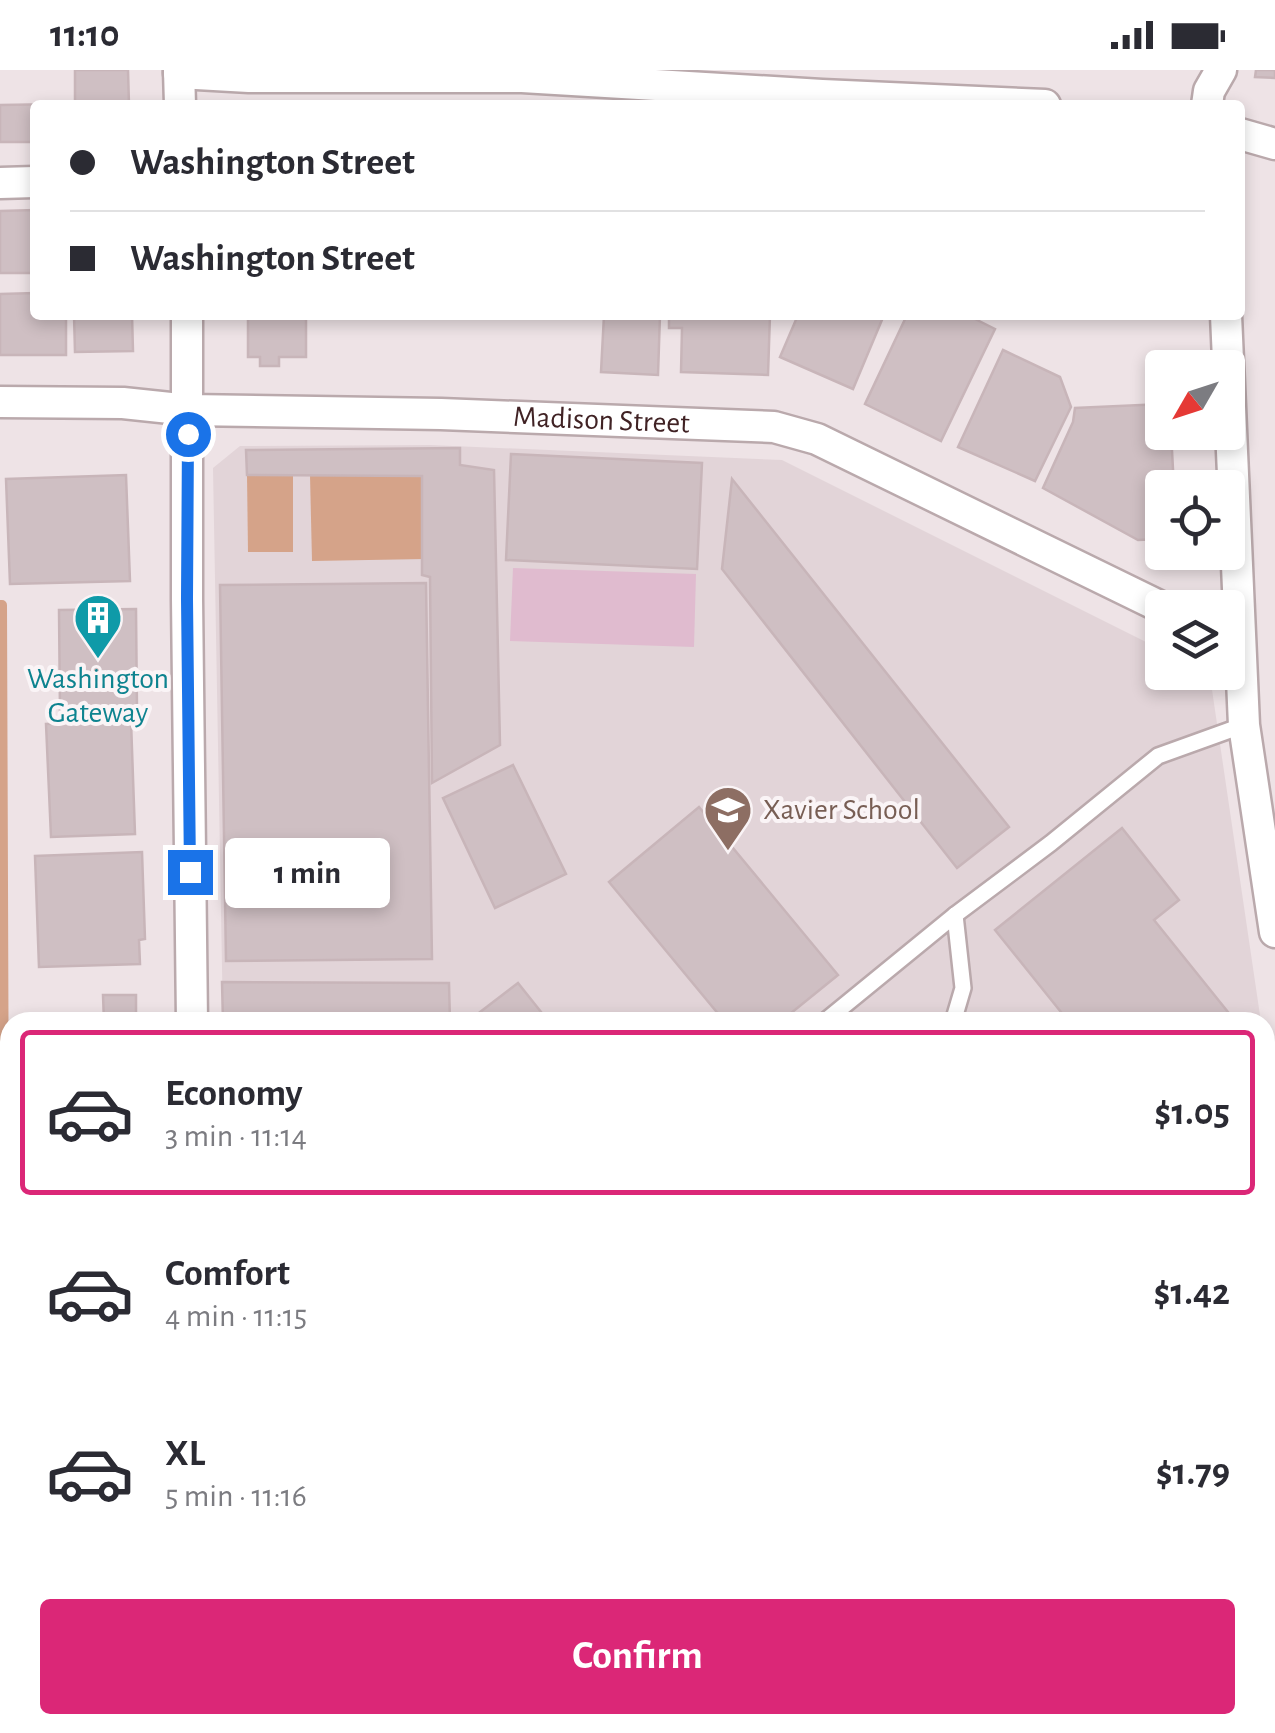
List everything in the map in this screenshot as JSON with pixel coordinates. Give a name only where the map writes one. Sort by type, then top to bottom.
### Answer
[{"type":"street","points":[[180,100],[179,71],[249,76],[522,77],[934,100]]},
{"type":"street","points":[[1245,135],[1275,144]]},
{"type":"street","points":[[0,182],[30,182]]},
{"type":"street","points":[[187,320],[192,1012]]},
{"type":"street","points":[[1226,320],[1236,540],[1234,590]]},
{"type":"street","name":"Madison Street","points":[[0,402],[124,403],[189,410],[441,414],[774,427],[817,439],[1145,599]]},
{"type":"street","points":[[1240,690],[1275,932]]},
{"type":"lane","points":[[836,1012],[1158,756],[1244,725]]},
{"type":"lane","points":[[955,915],[962,988],[956,1012]]},
{"type":"shaded area","name":"Xavier School","points":[[430,445],[782,460],[1145,642],[1145,690],[1212,690],[1260,1012],[223,1012],[213,468],[240,446]]},
{"type":"shaded area","points":[[247,475],[293,475],[293,552],[248,552]]},
{"type":"shaded area","points":[[310,475],[422,476],[425,559],[312,561]]},
{"type":"shaded area","points":[[513,568],[696,574],[694,647],[510,641]]},
{"type":"building","points":[[75,70],[128,70],[129,100],[75,100]]},
{"type":"building","points":[[1256,70],[1275,70],[1275,78],[1255,77]]},
{"type":"building","points":[[0,105],[30,105],[30,142],[0,142]]},
{"type":"building","points":[[30,210],[30,273],[0,273],[0,211]]},
{"type":"building","points":[[30,293],[30,320],[66,320],[66,355],[0,355],[0,294]]},
{"type":"building","points":[[74,320],[132,320],[133,351],[75,352]]},
{"type":"building","points":[[248,320],[306,320],[306,357],[279,357],[279,366],[260,366],[260,357],[248,357]]},
{"type":"building","points":[[604,320],[660,320],[658,375],[601,372]]},
{"type":"building","points":[[669,320],[770,320],[768,375],[681,372],[682,328],[669,328]]},
{"type":"building","points":[[796,320],[882,320],[853,389],[780,357]]},
{"type":"building","points":[[905,320],[977,320],[995,329],[941,441],[865,404]]},
{"type":"building","points":[[1003,350],[1060,377],[1071,407],[1035,481],[958,447]]},
{"type":"building","points":[[1145,405],[1145,450],[1172,450],[1173,470],[1145,470],[1145,540],[1138,540],[1043,488],[1073,422],[1075,408]]},
{"type":"building","points":[[460,448],[460,465],[494,470],[500,745],[432,783],[430,577],[422,575],[422,476],[247,475],[246,450]]},
{"type":"building","points":[[511,454],[702,463],[697,569],[506,560]]},
{"type":"building","points":[[126,475],[130,581],[10,584],[6,479]]},
{"type":"building","points":[[732,479],[1009,827],[957,868],[722,569]]},
{"type":"building","points":[[426,583],[432,959],[226,961],[220,585]]},
{"type":"building","name":"Washington Gateway","points":[[136,609],[137,711],[60,712],[59,610]]},
{"type":"building","points":[[131,721],[135,834],[51,837],[46,724]]},
{"type":"building","points":[[513,765],[566,874],[495,908],[443,798]]},
{"type":"building","points":[[699,807],[838,975],[792,1012],[717,1012],[609,882]]},
{"type":"building","points":[[1122,828],[1179,900],[1154,920],[1228,1012],[1061,1012],[995,930]]},
{"type":"building","points":[[142,852],[145,939],[139,940],[140,964],[39,967],[35,856]]},
{"type":"building","points":[[222,982],[449,983],[450,1012],[223,1012]]},
{"type":"building","points":[[518,983],[541,1012],[480,1012]]},
{"type":"building","points":[[103,995],[136,995],[136,1012],[104,1012]]},
{"type":"waterway","points":[[0,605],[3,1012]]},
{"type":"place","name":"Washington Gateway","points":[[98,660]]},
{"type":"place","name":"Xavier School","points":[[728,852]]},
{"type":"route","points":[[188,434],[190,872]]}]
